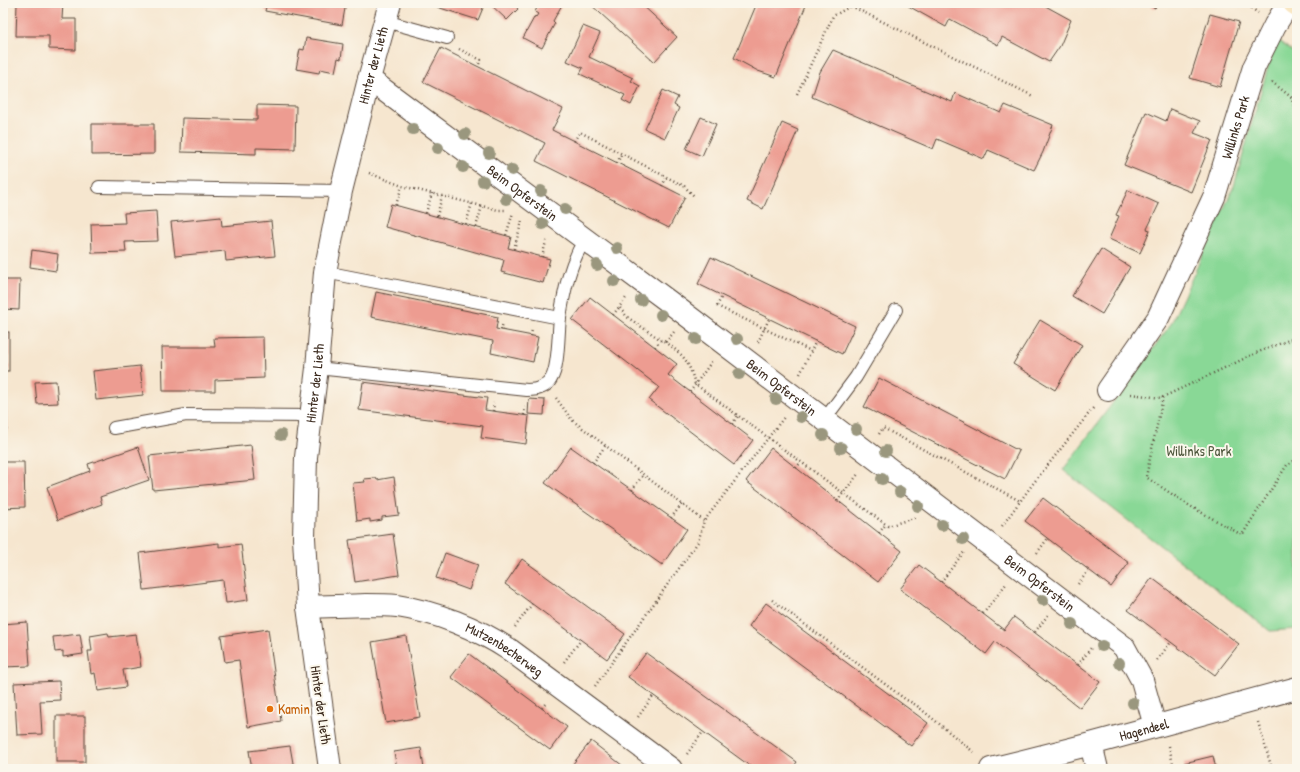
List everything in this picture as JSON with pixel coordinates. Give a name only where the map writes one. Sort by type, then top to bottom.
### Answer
[{"type":"street","name":"Willinks Park","points":[[1108,390],[1158,318],[1214,197],[1254,67],[1288,3]]},
{"type":"street","name":"Hinter der Lieth","points":[[330,769],[308,607],[304,538],[306,457],[317,368],[325,272],[341,191],[369,79],[388,12]]},
{"type":"street","name":"Beim Opferstein","points":[[369,79],[585,239],[1124,647],[1142,680],[1155,726]]},
{"type":"street","name":"Mutzenbecherweg","points":[[308,607],[395,606],[424,612],[454,622],[502,645],[582,704],[678,763]]},
{"type":"street","name":"Hagendeel","points":[[992,769],[1091,744],[1297,688]]},
{"type":"street","points":[[1091,744],[1097,769]]},
{"type":"lane","points":[[388,12],[447,38]]},
{"type":"lane","points":[[99,187],[341,191]]},
{"type":"lane","points":[[317,368],[527,390],[539,389],[547,385],[552,378],[555,369],[560,318],[566,287],[577,252],[585,239]]},
{"type":"lane","points":[[325,272],[560,318]]},
{"type":"lane","points":[[824,420],[856,377],[896,310]]},
{"type":"lane","points":[[114,428],[186,415],[311,416]]},
{"type":"path","points":[[848,3],[851,6],[1033,96]]},
{"type":"path","points":[[797,94],[833,16],[851,6],[853,3]]},
{"type":"path","points":[[1245,3],[1260,14]]},
{"type":"path","points":[[447,38],[456,48],[481,60],[478,66]]},
{"type":"path","points":[[1254,67],[1291,97],[1297,114]]},
{"type":"path","points":[[574,141],[580,132],[684,186],[694,196]]},
{"type":"path","points":[[617,163],[622,153]]},
{"type":"path","points":[[348,166],[402,186],[498,210],[513,210],[506,235]]},
{"type":"path","points":[[662,186],[666,176]]},
{"type":"path","points":[[396,205],[402,186]]},
{"type":"path","points":[[426,213],[432,193]]},
{"type":"path","points":[[437,216],[442,196]]},
{"type":"path","points":[[466,224],[472,204]]},
{"type":"path","points":[[476,227],[482,206]]},
{"type":"path","points":[[514,249],[523,217]]},
{"type":"path","points":[[542,257],[549,234]]},
{"type":"path","points":[[717,306],[811,351]]},
{"type":"path","points":[[620,308],[627,317],[666,342],[682,355],[689,365],[695,384],[888,526],[943,510]]},
{"type":"path","points":[[666,342],[687,316]]},
{"type":"path","points":[[941,582],[1020,501],[1108,390],[1161,398],[1256,353],[1297,337]]},
{"type":"path","points":[[655,347],[661,340]]},
{"type":"path","points":[[582,704],[698,542],[704,521],[768,438],[794,397],[816,341]]},
{"type":"path","points":[[690,392],[725,345]]},
{"type":"path","points":[[547,385],[572,420],[704,521]]},
{"type":"path","points":[[1163,397],[1146,477],[1190,506],[1242,535],[1287,465],[1297,459]]},
{"type":"path","points":[[732,424],[738,416]]},
{"type":"path","points":[[837,501],[883,428],[1020,501]]},
{"type":"path","points":[[593,463],[605,446]]},
{"type":"path","points":[[796,468],[801,462]]},
{"type":"path","points":[[632,490],[643,474]]},
{"type":"path","points":[[671,518],[682,504]]},
{"type":"path","points":[[879,533],[886,524]]},
{"type":"path","points":[[983,614],[1018,568]]},
{"type":"path","points":[[772,600],[916,706],[992,769]]},
{"type":"path","points":[[502,645],[532,604]]},
{"type":"path","points":[[551,680],[581,640]]},
{"type":"path","points":[[1251,700],[1272,769]]},
{"type":"path","points":[[678,763],[703,732]]},
{"type":"green space","name":"Willinks Park","points":[[1276,39],[1297,55],[1297,629],[1270,631],[1063,470],[1171,324],[1234,186]]},
{"type":"building","points":[[17,3],[63,3],[62,19],[76,19],[76,50],[49,49],[49,36],[16,36]]},
{"type":"building","points":[[267,3],[346,3],[342,25],[265,11]]},
{"type":"building","points":[[439,3],[485,3],[478,20],[437,7]]},
{"type":"building","points":[[489,3],[513,3],[518,9],[507,20]]},
{"type":"building","points":[[539,3],[563,3],[553,21],[555,23],[542,48],[523,38],[535,16],[536,17],[538,14],[535,12]]},
{"type":"building","points":[[589,3],[640,3],[677,37],[654,62]]},
{"type":"building","points":[[757,3],[807,3],[776,77],[758,71],[734,58]]},
{"type":"building","points":[[903,3],[1040,3],[1071,20],[1060,46],[1049,62],[1002,37],[998,45],[950,19],[946,27]]},
{"type":"building","points":[[1146,3],[1158,3],[1155,8]]},
{"type":"building","points":[[1210,14],[1239,22],[1220,87],[1190,78]]},
{"type":"building","points":[[583,26],[600,33],[589,57],[633,78],[631,81],[640,86],[631,105],[622,100],[625,95],[580,74],[583,68],[567,61]]},
{"type":"building","points":[[306,38],[343,44],[341,59],[338,58],[335,72],[320,69],[319,73],[296,69],[300,49],[304,50]]},
{"type":"building","points":[[441,48],[563,109],[552,130],[685,197],[669,228],[536,161],[545,143],[423,82]]},
{"type":"building","points":[[833,50],[952,102],[955,93],[1001,113],[1005,105],[1053,125],[1043,152],[1034,170],[988,150],[984,159],[937,139],[933,149],[812,97],[820,72]]},
{"type":"building","points":[[663,90],[678,97],[674,105],[679,108],[665,138],[645,129]]},
{"type":"building","points":[[257,105],[296,106],[295,149],[256,148],[256,154],[181,152],[182,118],[257,120]]},
{"type":"building","points":[[1170,109],[1200,121],[1194,133],[1212,140],[1191,192],[1124,165],[1146,112],[1166,121]]},
{"type":"building","points":[[701,117],[716,124],[702,156],[686,149]]},
{"type":"building","points":[[782,123],[798,130],[763,209],[747,201]]},
{"type":"building","points":[[92,124],[154,124],[154,154],[92,155]]},
{"type":"building","points":[[1128,190],[1159,204],[1147,229],[1150,230],[1140,253],[1109,239],[1119,216],[1116,215]]},
{"type":"building","points":[[391,204],[511,237],[508,248],[550,259],[543,283],[501,272],[504,260],[385,227]]},
{"type":"building","points":[[156,211],[158,241],[125,242],[126,252],[92,253],[91,224],[125,223],[124,213]]},
{"type":"building","points":[[221,217],[222,226],[271,221],[275,256],[226,261],[225,251],[175,256],[171,222]]},
{"type":"building","points":[[1101,249],[1130,267],[1102,314],[1072,296]]},
{"type":"building","points":[[32,250],[58,254],[56,271],[30,267]]},
{"type":"building","points":[[711,257],[855,326],[842,354],[698,284]]},
{"type":"building","points":[[3,280],[20,280],[19,310],[3,309]]},
{"type":"building","points":[[376,292],[498,317],[496,329],[538,337],[533,362],[491,353],[493,341],[371,317]]},
{"type":"building","points":[[590,297],[677,364],[668,375],[753,440],[734,465],[649,400],[659,387],[572,320]]},
{"type":"building","points":[[1040,320],[1082,345],[1055,390],[1013,364]]},
{"type":"building","points":[[3,332],[9,332],[9,371],[3,371]]},
{"type":"building","points":[[263,337],[264,378],[215,380],[215,391],[163,391],[162,347],[215,347],[214,338]]},
{"type":"building","points":[[140,366],[143,395],[96,400],[93,371]]},
{"type":"building","points":[[879,378],[1019,451],[1005,479],[864,407]]},
{"type":"building","points":[[56,381],[58,403],[37,404],[35,382]]},
{"type":"building","points":[[363,382],[487,398],[485,410],[529,416],[526,444],[481,438],[483,426],[359,410]]},
{"type":"building","points":[[3,395],[6,395],[7,430],[3,430]]},
{"type":"building","points":[[529,399],[545,400],[544,415],[528,414]]},
{"type":"building","points":[[251,445],[255,480],[153,490],[149,456]]},
{"type":"building","points":[[138,447],[149,480],[100,497],[102,504],[58,520],[47,487],[90,471],[88,464]]},
{"type":"building","points":[[571,447],[687,529],[662,565],[545,483]]},
{"type":"building","points":[[771,448],[902,551],[878,582],[746,481]]},
{"type":"building","points":[[3,462],[24,462],[25,507],[3,508]]},
{"type":"building","points":[[394,477],[399,515],[382,517],[382,520],[370,522],[370,519],[357,521],[353,483],[365,482],[364,479],[376,478],[377,480]]},
{"type":"building","points":[[1043,498],[1129,563],[1111,587],[1025,521]]},
{"type":"building","points":[[393,534],[399,575],[355,582],[349,540]]},
{"type":"building","points":[[219,543],[219,547],[241,544],[248,600],[226,603],[223,580],[144,590],[140,553]]},
{"type":"building","points":[[445,553],[478,565],[469,590],[436,578]]},
{"type":"building","points":[[522,559],[625,634],[607,659],[505,584]]},
{"type":"building","points":[[919,565],[1004,630],[1014,617],[1100,682],[1080,708],[995,642],[986,654],[900,589]]},
{"type":"building","points":[[1152,578],[1239,644],[1215,675],[1128,610]]},
{"type":"building","points":[[766,603],[928,723],[911,746],[749,626]]},
{"type":"building","points":[[27,622],[30,666],[3,667],[3,624]]},
{"type":"building","points":[[268,629],[281,721],[248,727],[239,660],[225,662],[221,636]]},
{"type":"building","points":[[108,633],[109,637],[136,634],[141,667],[123,670],[126,687],[98,691],[95,673],[91,674],[88,651],[92,651],[90,636]]},
{"type":"building","points":[[80,634],[83,654],[63,657],[63,651],[55,652],[53,637]]},
{"type":"building","points":[[406,636],[420,717],[386,723],[372,642]]},
{"type":"building","points":[[646,653],[797,762],[792,769],[754,769],[628,677]]},
{"type":"building","points":[[469,654],[567,727],[550,750],[451,677]]},
{"type":"building","points":[[59,681],[60,700],[40,701],[42,734],[17,735],[14,683]]},
{"type":"building","points":[[56,716],[85,716],[85,762],[56,762]]},
{"type":"building","points":[[591,741],[627,769],[577,769],[572,765]]},
{"type":"building","points":[[290,746],[294,769],[252,769],[249,751]]},
{"type":"building","points":[[421,748],[424,769],[397,769],[394,752]]},
{"type":"building","points":[[1213,756],[1216,769],[1185,769],[1184,763]]},
{"type":"place","name":"Kamin","points":[[270,709]]}]
